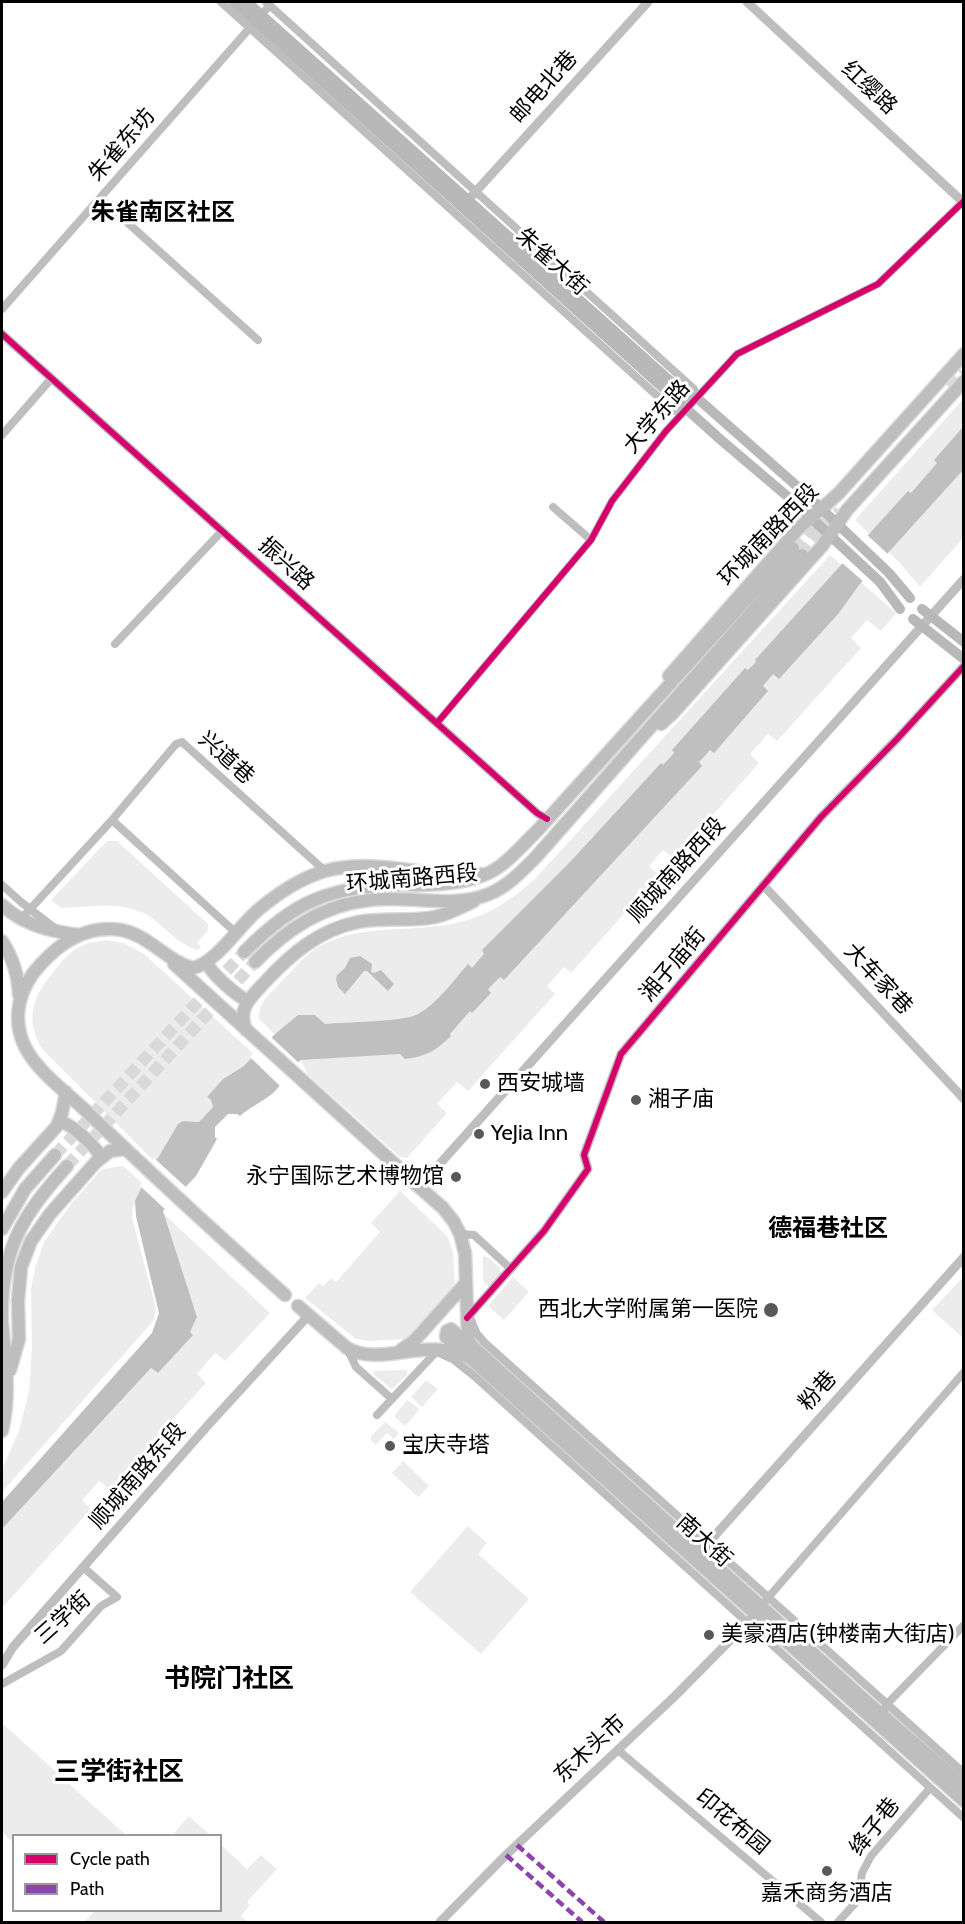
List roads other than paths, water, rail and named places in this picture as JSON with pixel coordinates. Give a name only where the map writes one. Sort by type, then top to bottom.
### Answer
[{"type":"main road","name":"朱雀大街","points":[[234,2],[686,409],[811,518],[880,582],[900,609]]},
{"type":"main road","name":"朱雀大街","points":[[247,2],[256,21],[472,195],[688,397],[697,398],[821,509],[889,573],[910,598]]},
{"type":"main road","name":"环城南路西段","points":[[611,749],[678,664],[798,529],[838,494],[963,354]]},
{"type":"main road","name":"环城南路西段","points":[[634,744],[651,733],[673,713],[819,550],[847,510],[963,381]]},
{"type":"main road","name":"环城南路西段","points":[[244,952],[273,925],[295,909],[334,892],[372,886],[452,884],[486,874],[513,855],[798,552],[521,873],[489,894],[461,900],[372,899],[351,903],[310,917],[280,939],[255,962]]},
{"type":"main road","points":[[926,612],[963,642]]},
{"type":"main road","points":[[917,623],[963,660]]},
{"type":"main road","points":[[19,992],[39,965],[64,943],[92,930],[122,931],[138,935],[185,966],[193,968],[207,962],[235,932],[273,898],[291,886],[325,871],[362,866],[447,874],[486,874]]},
{"type":"main road","points":[[247,1031],[242,1020],[248,1001],[286,960],[323,933],[359,921],[435,917],[489,894]]},
{"type":"main road","points":[[2,904],[21,919],[37,927],[79,935]]},
{"type":"main road","points":[[2,941],[13,958],[19,992],[20,1032],[26,1048],[37,1063],[126,1149],[285,1295]]},
{"type":"main road","points":[[155,947],[399,1168]]},
{"type":"main road","points":[[207,962],[208,967],[248,1001]]},
{"type":"main road","points":[[2,1192],[59,1121],[66,1092]]},
{"type":"main road","points":[[59,1121],[66,1122],[101,1156]]},
{"type":"main road","points":[[8,1377],[19,1339],[19,1280],[21,1267],[29,1247],[50,1214],[101,1156],[110,1151],[126,1149]]},
{"type":"main road","points":[[2,1229],[26,1189],[55,1155]]},
{"type":"main road","points":[[2,1431],[8,1393],[2,1297],[7,1259],[14,1239],[34,1203],[67,1166]]},
{"type":"main road","points":[[415,1183],[443,1208],[454,1221],[460,1234]]},
{"type":"main road","name":"南大街","points":[[460,1234],[465,1253],[468,1339],[475,1356],[758,1610],[963,1802]]},
{"type":"main road","points":[[400,1351],[414,1341],[465,1289]]},
{"type":"main road","points":[[298,1306],[347,1348]]},
{"type":"main road","name":"南大街","points":[[347,1348],[364,1356],[400,1351],[434,1350],[475,1356],[705,1547],[758,1610],[885,1710],[963,1786]]},
{"type":"street","points":[[220,2],[256,21]]},
{"type":"street","name":"邮电北巷","points":[[472,195],[648,2]]},
{"type":"street","name":"红缨路","points":[[747,2],[963,202]]},
{"type":"street","points":[[268,3],[472,195]]},
{"type":"street","name":"朱雀东坊","points":[[2,309],[256,21],[268,3]]},
{"type":"street","points":[[100,198],[258,340]]},
{"type":"street","name":"大学东路","points":[[436,723],[591,540],[612,501],[666,431],[736,354],[878,284],[963,202]]},
{"type":"street","name":"振兴路","points":[[2,334],[537,813],[547,819]]},
{"type":"street","points":[[2,435],[51,379]]},
{"type":"street","points":[[553,507],[591,540]]},
{"type":"street","points":[[115,645],[222,531]]},
{"type":"street","name":"顺城南路西段","points":[[415,1183],[926,612],[963,579]]},
{"type":"street","name":"湘子庙街","points":[[468,1317],[544,1231],[588,1169],[584,1155],[621,1054],[821,817],[898,738],[963,666]]},
{"type":"street","name":"兴道巷","points":[[21,919],[112,820],[176,744],[182,742],[325,871]]},
{"type":"street","points":[[112,820],[235,932]]},
{"type":"street","points":[[2,885],[55,928],[66,933]]},
{"type":"street","name":"大车家巷","points":[[764,885],[963,1099]]},
{"type":"street","points":[[2,955],[15,974],[19,992]]},
{"type":"street","points":[[460,1234],[474,1235],[511,1269]]},
{"type":"street","name":"粉巷","points":[[705,1547],[963,1258]]},
{"type":"street","name":"顺城南路东段","points":[[2,1665],[13,1647],[83,1567],[308,1316]]},
{"type":"street","points":[[468,1317],[484,1342],[705,1547]]},
{"type":"street","points":[[347,1348],[356,1367],[392,1399]]},
{"type":"street","points":[[377,1415],[434,1350],[454,1360],[758,1610],[930,1788],[963,1818]]},
{"type":"street","points":[[758,1610],[963,1372]]},
{"type":"street","name":"三学街","points":[[2,1684],[61,1651],[101,1606],[117,1597],[83,1567]]},
{"type":"street","name":"东木头市","points":[[441,1923],[506,1855],[618,1749],[758,1610]]},
{"type":"street","points":[[963,1624],[885,1710],[963,1773]]},
{"type":"street","name":"印花布园","points":[[618,1749],[821,1923]]},
{"type":"street","name":"绛子巷","points":[[838,1923],[858,1900],[861,1873],[871,1856],[930,1788]]},
{"type":"tunnel","points":[[950,388],[964,373]]},
{"type":"tunnel","points":[[802,555],[840,511]]},
{"type":"tunnel","points":[[793,548],[822,515]]},
{"type":"tunnel","points":[[55,1155],[244,952]]},
{"type":"tunnel","points":[[67,1166],[255,962]]},
{"type":"place","name":"西安城墙","points":[[485,1084]]},
{"type":"place","name":"湘子庙","points":[[636,1100]]},
{"type":"place","name":"YeJia Inn","points":[[479,1134]]},
{"type":"place","name":"永宁国际艺术博物馆","points":[[456,1177]]},
{"type":"place","name":"西北大学附属第一医院","points":[[771,1310]]},
{"type":"place","name":"宝庆寺塔","points":[[390,1446]]},
{"type":"place","name":"美豪酒店(钟楼南大街店)","points":[[709,1635]]},
{"type":"place","name":"嘉禾商务酒店","points":[[827,1871]]},
{"type":"district","name":"朱雀南区社区","points":[[163,213]]},
{"type":"district","name":"德福巷社区","points":[[828,1229]]},
{"type":"district","name":"书院门社区","points":[[229,1679]]},
{"type":"district","name":"三学街社区","points":[[119,1772]]}]
